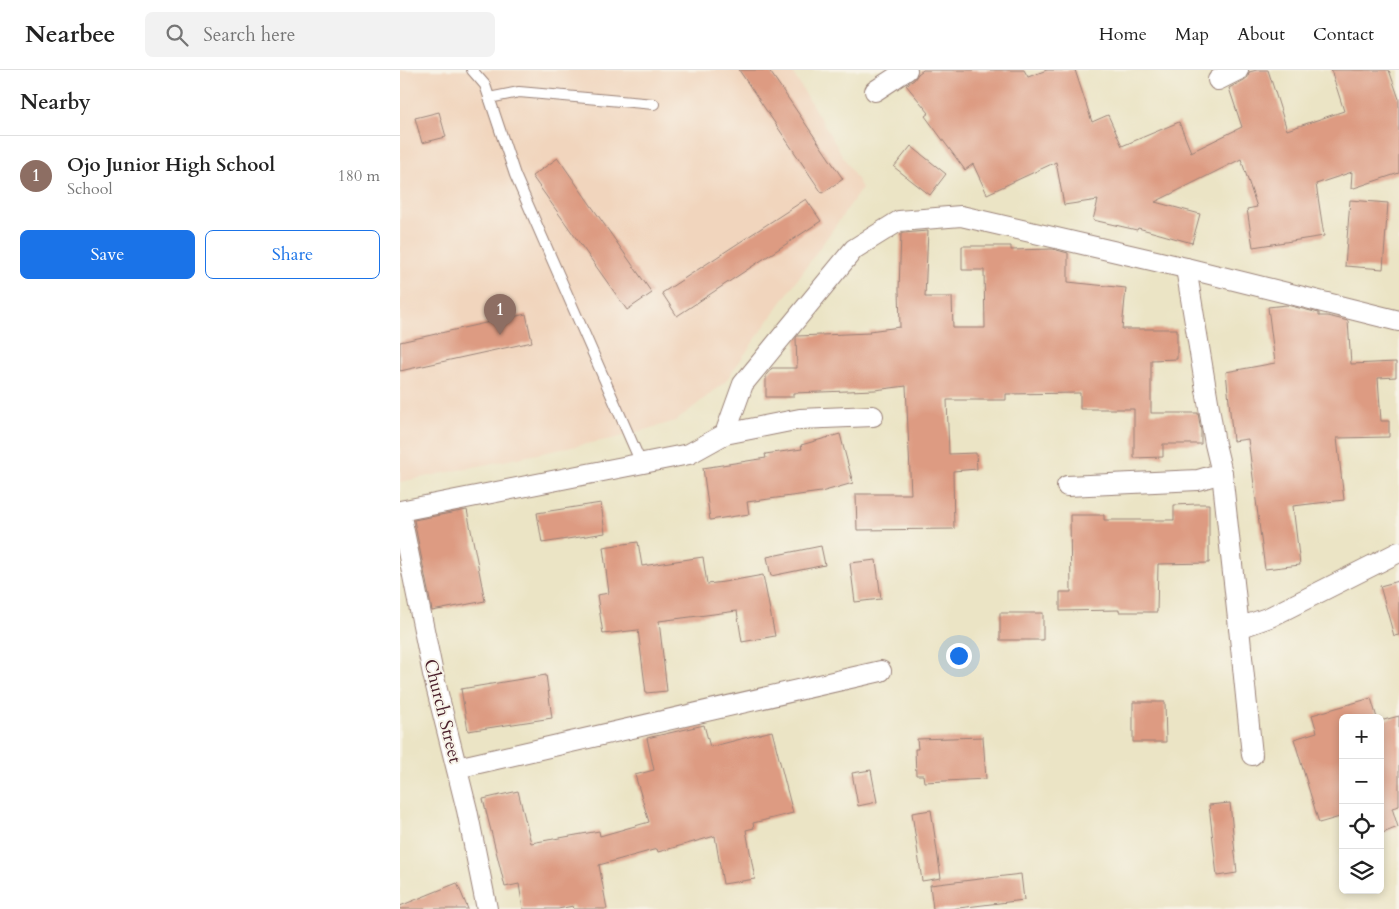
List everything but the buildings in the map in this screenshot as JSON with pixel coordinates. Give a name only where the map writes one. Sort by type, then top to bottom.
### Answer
[{"type":"street","points":[[875,91],[907,70]]},
{"type":"street","points":[[1218,80],[1238,70]]},
{"type":"street","points":[[725,434],[743,384],[755,369],[854,248],[899,221],[961,216],[1186,268],[1399,321]]},
{"type":"street","points":[[1186,268],[1222,473],[1252,755]]},
{"type":"street","points":[[400,512],[689,454],[725,434],[800,419],[873,416]]},
{"type":"street","points":[[1067,486],[1198,480],[1222,473]]},
{"type":"street","name":"Church Street","points":[[400,512],[433,674],[467,810],[487,909]]},
{"type":"street","points":[[1239,628],[1270,617],[1399,552]]},
{"type":"street","points":[[457,768],[881,671]]},
{"type":"lane","points":[[472,70],[485,85],[515,175],[641,463]]},
{"type":"lane","points":[[490,98],[519,92],[654,104]]},
{"type":"shaded area","points":[[400,70],[791,70],[862,188],[725,382],[676,421],[616,438],[400,482]]},
{"type":"place","name":"Ojo Junior High School","points":[[500,335]]}]
